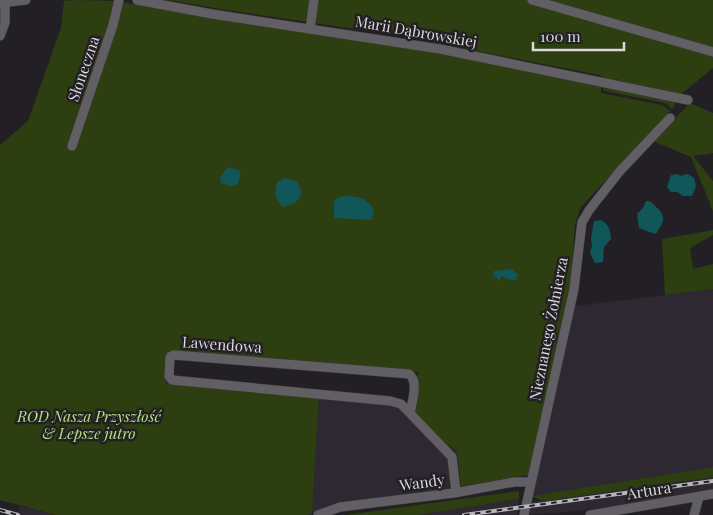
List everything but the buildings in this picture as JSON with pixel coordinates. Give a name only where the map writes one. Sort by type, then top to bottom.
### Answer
[{"type":"street","points":[[0,36],[5,23],[5,2],[26,0]]},
{"type":"street","name":"Słoneczna","points":[[72,146],[113,25],[119,0]]},
{"type":"street","name":"Marii Dąbrowskiej","points":[[137,0],[212,14],[440,49],[688,100]]},
{"type":"street","points":[[310,29],[314,0]]},
{"type":"street","points":[[532,0],[713,52]]},
{"type":"street","name":"Nieznanego Żołnierza","points":[[524,515],[574,289],[582,222],[620,171],[670,118]]},
{"type":"street","name":"Lawendowa","points":[[410,413],[414,382],[409,374],[174,355],[170,358],[169,376],[172,380],[390,401],[402,404],[410,413],[434,440],[452,457],[456,492]]},
{"type":"street","name":"Wandy","points":[[318,515],[340,507],[456,492],[514,482],[531,482]]},
{"type":"street","name":"Artura","points":[[590,515],[713,494]]},
{"type":"street","points":[[694,515],[698,497]]},
{"type":"shaded area","points":[[713,289],[713,467],[531,496],[575,306]]},
{"type":"shaded area","points":[[319,396],[391,405],[399,409],[457,451],[461,486],[312,514]]},
{"type":"shaded area","points":[[713,477],[713,493],[577,511],[527,515],[529,502]]},
{"type":"shaded area","points":[[519,499],[517,515],[419,515]]},
{"type":"shaded area","points":[[20,506],[56,515],[12,515],[0,512],[0,508],[18,513]]},
{"type":"green space","points":[[169,0],[713,0],[713,68],[680,95],[619,82],[616,79],[615,81],[604,79],[604,77],[599,75],[402,36]]},
{"type":"green space","name":"ROD Nasza Przyszłość & Lepsze jutro","points":[[64,1],[116,1],[427,50],[601,86],[601,93],[662,105],[670,111],[580,208],[575,225],[570,292],[528,475],[461,486],[457,451],[437,437],[414,414],[418,372],[168,351],[166,383],[319,396],[312,514],[56,515],[0,500],[0,145],[28,121],[61,28]]},
{"type":"green space","points":[[604,86],[677,101],[672,109],[665,103],[605,91],[603,90]]},
{"type":"green space","points":[[690,103],[713,113],[713,153],[693,156],[713,181],[713,211],[691,157],[653,141]]},
{"type":"green space","points":[[713,230],[713,235],[690,248],[693,269],[713,264],[713,289],[665,295],[662,239]]},
{"type":"green space","points":[[713,467],[713,477],[543,501],[531,496]]},
{"type":"green space","points":[[519,491],[519,499],[419,515],[346,515]]},
{"type":"water","points":[[228,167],[238,170],[241,174],[237,185],[230,186],[221,183],[220,177]]},
{"type":"water","points":[[678,174],[680,176],[688,174],[694,178],[696,186],[692,196],[683,196],[677,192],[671,192],[667,187],[671,175]]},
{"type":"water","points":[[285,178],[297,181],[302,192],[292,204],[283,207],[276,196],[276,190],[277,182]]},
{"type":"water","points":[[338,197],[358,197],[365,200],[374,210],[372,220],[334,218],[334,202]]},
{"type":"water","points":[[646,201],[653,203],[663,217],[661,227],[655,234],[639,228],[637,214],[643,208]]},
{"type":"water","points":[[601,220],[609,228],[611,239],[604,247],[603,262],[595,263],[590,253],[592,246],[591,238],[594,221]]},
{"type":"water","points":[[514,269],[515,273],[519,274],[516,277],[517,280],[506,279],[503,276],[500,277],[500,281],[493,275],[494,271]]},
{"type":"railway","points":[[464,515],[713,481]]},
{"type":"railway","points":[[0,510],[18,515]]}]
